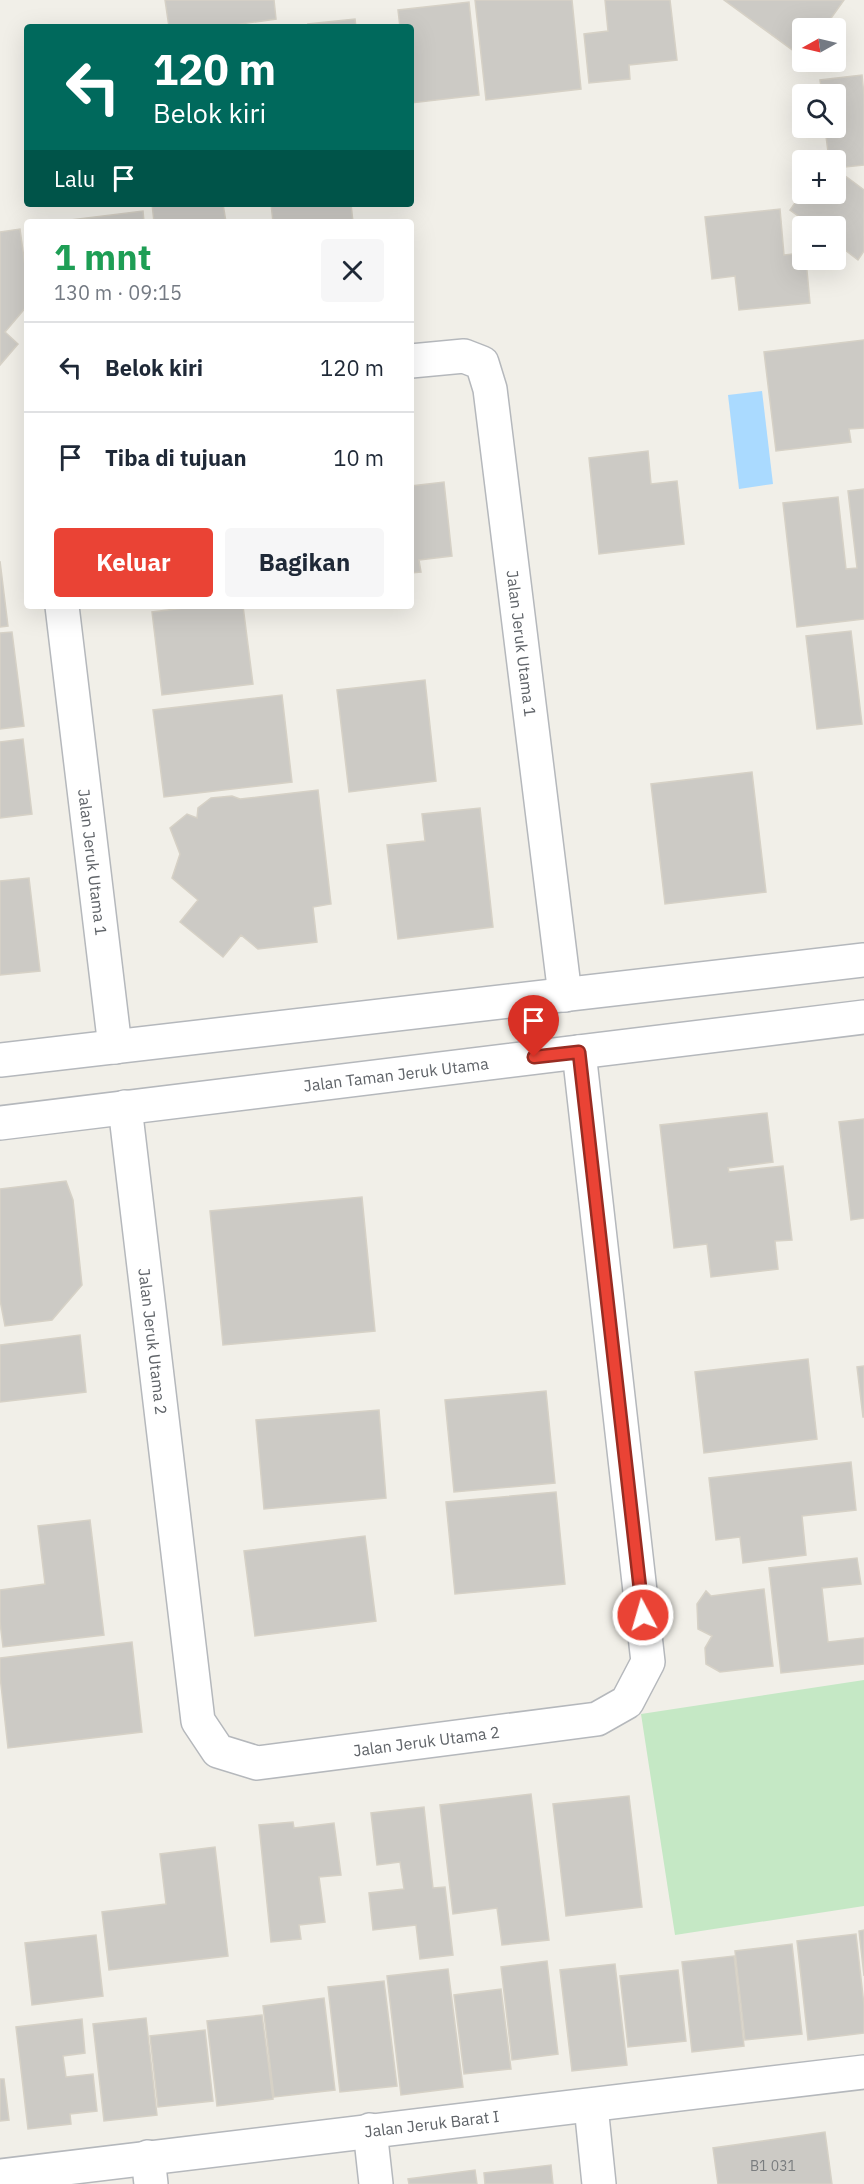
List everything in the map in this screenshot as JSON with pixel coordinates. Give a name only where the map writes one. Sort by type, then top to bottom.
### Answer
[{"type":"street","name":"Jalan Jeruk Utama 1","points":[[414,361],[464,356],[482,363],[490,389],[565,995]]},
{"type":"street","name":"Jalan Jeruk Utama 1","points":[[62,609],[115,1047]]},
{"type":"street","points":[[0,1060],[864,960]]},
{"type":"street","name":"Jalan Taman Jeruk Utama","points":[[0,1122],[864,1017]]},
{"type":"street","name":"Jalan Jeruk Utama 2","points":[[125,1107],[198,1720],[218,1751],[257,1763],[597,1719],[627,1702],[648,1662],[579,1052]]},
{"type":"street","name":"Jalan Jeruk Barat I","points":[[0,2176],[150,2170],[370,2130],[591,2106],[864,2072]]},
{"type":"street","points":[[591,2106],[599,2184]]},
{"type":"street","points":[[370,2130],[376,2184]]},
{"type":"green space","points":[[864,1680],[864,1906],[675,1935],[641,1714]]},
{"type":"water","points":[[762,391],[773,484],[739,489],[728,395]]},
{"type":"building","points":[[165,0],[274,0],[276,19],[241,24],[169,24]]},
{"type":"building","points":[[475,0],[572,0],[581,89],[486,100]]},
{"type":"building","points":[[605,0],[670,0],[677,60],[629,65],[630,79],[589,83],[584,34],[608,31]]},
{"type":"building","points":[[724,0],[844,0],[831,18],[792,18],[792,50]]},
{"type":"building","points":[[469,2],[479,95],[414,103],[414,24],[400,24],[398,10]]},
{"type":"building","points":[[355,19],[356,24],[308,24]]},
{"type":"building","points":[[862,75],[864,165],[846,167],[846,150],[828,150],[826,138],[846,138],[846,84],[821,84],[820,80]]},
{"type":"building","points":[[846,176],[864,190],[864,251],[858,260],[846,251],[846,216],[798,216],[790,210],[794,204],[846,204]]},
{"type":"building","points":[[152,207],[224,207],[226,219],[154,219]]},
{"type":"building","points":[[271,207],[351,207],[353,219],[273,219]]},
{"type":"building","points":[[780,209],[784,255],[792,254],[792,270],[807,270],[810,303],[739,310],[735,276],[712,279],[705,217]]},
{"type":"building","points":[[143,211],[144,219],[78,219]]},
{"type":"building","points":[[20,229],[24,258],[24,310],[5,332],[18,344],[0,365],[0,232]]},
{"type":"building","points":[[864,340],[864,428],[849,429],[851,442],[776,451],[764,352]]},
{"type":"building","points":[[648,451],[651,484],[677,481],[684,544],[599,554],[589,458]]},
{"type":"building","points":[[444,482],[452,556],[419,560],[421,572],[414,573],[414,486]]},
{"type":"building","points":[[864,489],[864,619],[797,627],[783,503],[838,497],[846,569],[857,568],[848,491]]},
{"type":"building","points":[[0,561],[8,626],[0,627]]},
{"type":"building","points":[[176,609],[243,609],[253,684],[162,695],[152,612]]},
{"type":"building","points":[[851,631],[862,724],[817,729],[806,636]]},
{"type":"building","points":[[12,632],[24,726],[0,729],[0,633]]},
{"type":"building","points":[[425,680],[436,781],[349,792],[337,690]]},
{"type":"building","points":[[282,695],[292,782],[164,797],[153,710]]},
{"type":"building","points":[[23,739],[32,814],[0,818],[0,742]]},
{"type":"building","points":[[752,772],[766,892],[665,904],[651,784]]},
{"type":"building","points":[[318,790],[331,904],[313,907],[317,942],[258,949],[241,935],[223,957],[180,922],[198,900],[172,878],[180,854],[170,828],[187,814],[197,818],[198,808],[211,798],[232,796],[240,799]]},
{"type":"building","points":[[480,808],[493,927],[398,939],[387,845],[425,841],[422,814]]},
{"type":"building","points":[[29,878],[40,971],[0,975],[0,881]]},
{"type":"building","points":[[767,1113],[773,1162],[728,1168],[729,1172],[783,1166],[792,1240],[775,1241],[778,1269],[711,1277],[707,1244],[674,1248],[660,1125]]},
{"type":"building","points":[[864,1119],[864,1218],[851,1220],[839,1122]]},
{"type":"building","points":[[66,1181],[73,1200],[82,1285],[52,1320],[5,1326],[0,1300],[0,1189]]},
{"type":"building","points":[[362,1197],[375,1331],[223,1345],[210,1211]]},
{"type":"building","points":[[80,1335],[86,1392],[0,1402],[0,1345]]},
{"type":"building","points":[[808,1359],[817,1439],[704,1453],[695,1372]]},
{"type":"building","points":[[864,1366],[864,1417],[863,1417],[857,1367]]},
{"type":"building","points":[[546,1391],[555,1483],[454,1492],[445,1400]]},
{"type":"building","points":[[379,1410],[386,1498],[264,1509],[256,1420]]},
{"type":"building","points":[[851,1462],[856,1510],[802,1516],[806,1555],[743,1563],[740,1537],[716,1540],[709,1478]]},
{"type":"building","points":[[556,1492],[565,1584],[455,1594],[446,1502]]},
{"type":"building","points":[[90,1520],[104,1635],[3,1647],[0,1590],[45,1584],[38,1526]]},
{"type":"building","points":[[365,1536],[376,1621],[255,1636],[244,1551]]},
{"type":"building","points":[[857,1558],[861,1584],[822,1588],[828,1642],[864,1638],[864,1664],[781,1673],[769,1568]]},
{"type":"building","points":[[764,1589],[773,1666],[720,1672],[706,1664],[705,1648],[712,1636],[698,1629],[697,1604],[706,1591],[711,1596]]},
{"type":"building","points":[[132,1642],[142,1732],[8,1748],[0,1658]]},
{"type":"building","points":[[531,1794],[549,1940],[502,1945],[497,1908],[453,1914],[440,1805]]},
{"type":"building","points":[[629,1796],[642,1907],[566,1916],[553,1804]]},
{"type":"building","points":[[424,1807],[433,1888],[445,1887],[453,1955],[420,1959],[416,1925],[373,1930],[369,1893],[404,1889],[400,1862],[377,1865],[371,1813]]},
{"type":"building","points":[[293,1822],[294,1828],[334,1823],[341,1875],[319,1877],[325,1922],[299,1925],[301,1939],[271,1942],[259,1825]]},
{"type":"building","points":[[215,1847],[228,1956],[109,1970],[102,1912],[166,1904],[160,1854]]},
{"type":"building","points":[[864,1930],[864,1976],[859,1931]]},
{"type":"building","points":[[856,1934],[864,2005],[864,2033],[808,2040],[797,1941]]},
{"type":"building","points":[[96,1935],[103,1996],[32,2005],[25,1943]]},
{"type":"building","points":[[792,1944],[802,2034],[745,2040],[735,1951]]},
{"type":"building","points":[[734,1956],[744,2046],[692,2052],[682,1962]]},
{"type":"building","points":[[547,1961],[558,2054],[512,2060],[501,1967]]},
{"type":"building","points":[[615,1964],[627,2065],[572,2071],[560,1970]]},
{"type":"building","points":[[448,1969],[463,2087],[401,2095],[387,1976]]},
{"type":"building","points":[[678,1970],[686,2041],[628,2047],[620,1976]]},
{"type":"building","points":[[384,1981],[397,2086],[340,2092],[328,1987]]},
{"type":"building","points":[[501,1989],[511,2069],[464,2074],[454,1995]]},
{"type":"building","points":[[324,1998],[335,2090],[274,2097],[263,2006]]},
{"type":"building","points":[[262,2015],[273,2099],[217,2106],[207,2021]]},
{"type":"building","points":[[146,2018],[157,2115],[104,2121],[93,2024]]},
{"type":"building","points":[[82,2019],[85,2053],[63,2056],[66,2077],[93,2074],[97,2111],[70,2114],[71,2124],[28,2129],[16,2027]]},
{"type":"building","points":[[205,2030],[213,2101],[158,2107],[150,2036]]},
{"type":"building","points":[[0,2079],[4,2079],[9,2120],[0,2121]]},
{"type":"building","points":[[825,2132],[832,2184],[718,2184],[713,2148]]},
{"type":"building","points":[[551,2165],[553,2184],[485,2184],[484,2173]]},
{"type":"building","points":[[475,2170],[477,2184],[409,2184],[408,2179]]},
{"type":"route","points":[[534,1057],[579,1052],[643,1615]]}]
